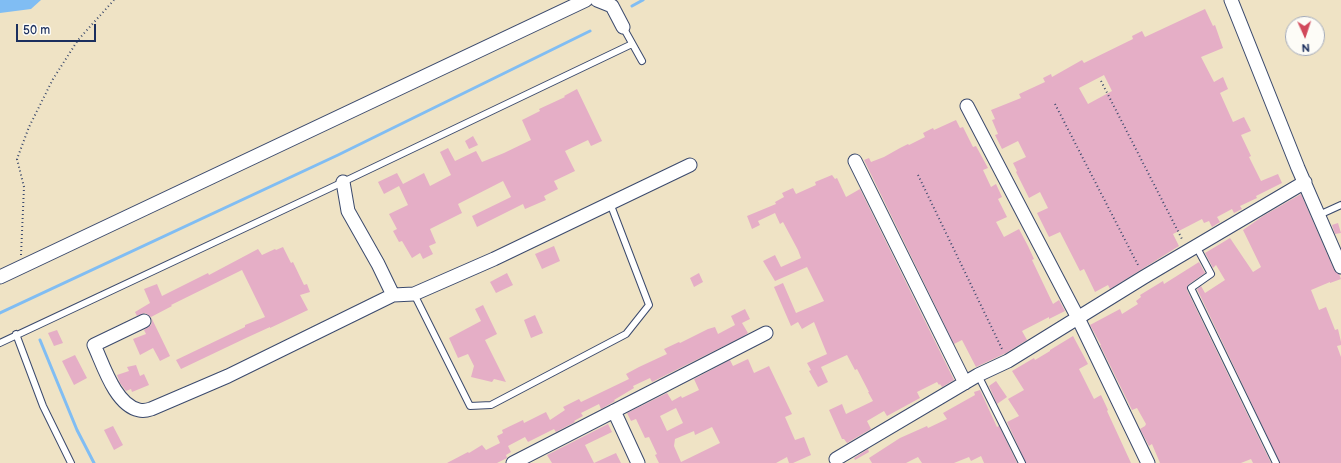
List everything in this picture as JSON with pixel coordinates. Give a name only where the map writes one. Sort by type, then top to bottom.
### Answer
[{"type":"street","points":[[0,278],[586,0]]},
{"type":"street","points":[[598,0],[611,3],[623,27]]},
{"type":"street","points":[[1231,0],[1304,182],[1341,267]]},
{"type":"street","points":[[968,106],[1078,318],[1148,463]]},
{"type":"street","points":[[855,161],[965,383]]},
{"type":"street","points":[[144,321],[94,345],[116,392],[130,406],[139,410],[151,409],[228,376],[393,295],[414,294],[494,259],[690,165]]},
{"type":"street","points":[[343,182],[348,211],[378,264],[393,295]]},
{"type":"street","points":[[836,459],[978,375],[1008,361],[1144,277],[1304,182]]},
{"type":"street","points":[[513,463],[766,333]]},
{"type":"street","points":[[614,411],[638,463]]},
{"type":"lane","points":[[623,27],[642,61]]},
{"type":"lane","points":[[0,342],[343,182],[632,44]]},
{"type":"lane","points":[[414,294],[470,406],[491,405],[626,334],[649,305],[610,203]]},
{"type":"lane","points":[[1318,215],[1341,205]]},
{"type":"lane","points":[[1192,248],[1211,274],[1191,288],[1276,463]]},
{"type":"lane","points":[[16,334],[43,406],[71,463]]},
{"type":"lane","points":[[978,375],[1022,463]]},
{"type":"path","points":[[20,268],[24,187],[17,159],[29,127],[53,79],[78,40],[114,0]]},
{"type":"path","points":[[1101,81],[1192,248]]},
{"type":"path","points":[[1055,104],[1144,277]]},
{"type":"path","points":[[918,175],[1008,361]]},
{"type":"water","points":[[0,0],[41,0],[31,9],[0,13]]},
{"type":"building","points":[[1205,9],[1213,26],[1215,25],[1223,48],[1201,57],[1214,82],[1223,77],[1228,89],[1220,93],[1233,122],[1244,117],[1251,131],[1241,135],[1251,156],[1249,157],[1261,181],[1278,174],[1282,183],[1240,206],[1242,209],[1234,213],[1232,209],[1217,217],[1220,222],[1212,227],[1209,221],[1204,223],[1202,219],[1173,234],[1179,246],[1110,289],[1108,285],[1095,292],[1084,269],[1080,271],[1060,232],[1049,237],[1037,213],[1048,208],[1040,192],[1029,198],[1013,163],[1026,157],[1018,141],[1002,149],[995,135],[998,134],[992,120],[995,119],[991,110],[1021,98],[1019,94],[1045,82],[1043,78],[1051,74],[1052,77],[1082,60],[1084,63],[1133,39],[1132,36],[1142,31],[1145,37]],"holes":[[[1104,75],[1112,91],[1088,104],[1079,88]]]},
{"type":"building","points":[[577,89],[602,141],[591,146],[588,140],[565,151],[575,171],[554,181],[558,189],[544,196],[546,200],[525,209],[523,204],[477,227],[472,216],[511,197],[503,181],[458,204],[462,213],[430,229],[436,243],[429,246],[433,254],[423,259],[420,253],[412,258],[402,241],[399,242],[393,231],[397,229],[389,214],[408,205],[399,186],[384,194],[378,182],[397,173],[403,184],[424,173],[430,186],[451,175],[440,152],[448,148],[455,161],[476,151],[482,162],[504,153],[531,140],[522,120],[540,111],[539,109],[565,97],[564,96]]},
{"type":"building","points":[[956,120],[960,128],[963,127],[973,147],[976,146],[988,168],[983,170],[991,187],[996,184],[1002,197],[998,199],[1007,217],[996,222],[1004,237],[1019,229],[1034,259],[1032,260],[1053,304],[1059,300],[1065,311],[1049,319],[1049,317],[1022,331],[1027,340],[1006,353],[976,367],[962,340],[954,344],[864,160],[869,158],[871,162],[884,157],[925,137],[923,133],[933,128],[934,130]]},
{"type":"building","points":[[473,136],[478,145],[469,149],[465,141]]},
{"type":"building","points":[[832,175],[835,179],[837,178],[846,197],[860,189],[954,380],[942,387],[937,382],[917,392],[920,398],[887,416],[884,411],[867,421],[871,429],[847,443],[844,439],[842,439],[829,410],[842,404],[846,414],[873,401],[857,369],[855,370],[847,355],[821,367],[828,382],[818,387],[809,371],[811,370],[807,363],[827,354],[814,322],[802,329],[798,322],[791,326],[774,287],[783,283],[796,313],[824,301],[807,267],[775,281],[763,261],[775,255],[781,267],[801,258],[798,250],[783,222],[780,224],[775,213],[758,221],[760,225],[752,229],[747,216],[776,204],[775,202],[784,197],[782,193],[793,188],[796,194],[816,185],[815,182]]},
{"type":"building","points":[[1301,194],[1334,270],[1339,274],[1341,279],[1311,290],[1319,310],[1326,307],[1335,330],[1338,329],[1341,342],[1341,345],[1337,346],[1341,357],[1341,463],[1280,463],[1197,289],[1201,286],[1205,293],[1225,280],[1216,265],[1213,268],[1205,253],[1230,238],[1253,272],[1261,267],[1243,230],[1263,216]]},
{"type":"building","points":[[1338,223],[1341,233],[1335,234],[1332,225]]},
{"type":"building","points":[[554,246],[560,261],[542,269],[535,254]]},
{"type":"building","points":[[283,247],[291,263],[293,262],[304,285],[307,284],[310,292],[300,295],[308,310],[181,369],[176,360],[245,327],[245,325],[265,317],[242,270],[171,305],[172,306],[151,317],[145,313],[137,316],[135,312],[150,303],[144,289],[157,284],[162,296],[208,273],[209,275],[258,249],[262,255]]},
{"type":"building","points":[[1199,262],[1205,273],[1188,285],[1187,290],[1271,463],[1253,463],[1251,459],[1241,463],[1160,463],[1152,444],[1149,446],[1140,429],[1146,424],[1137,408],[1132,410],[1090,325],[1120,309],[1122,314],[1138,304],[1136,301],[1141,297],[1140,295],[1163,281],[1164,284]]},
{"type":"building","points":[[507,273],[513,285],[496,293],[490,282]]},
{"type":"building","points":[[699,273],[703,282],[694,287],[690,278]]},
{"type":"building","points":[[483,305],[497,334],[485,340],[506,382],[494,379],[492,382],[471,377],[474,366],[468,354],[458,358],[449,338],[481,321],[475,309]]},
{"type":"building","points":[[745,309],[750,319],[742,323],[748,333],[744,336],[652,382],[650,378],[633,386],[634,388],[614,400],[615,401],[601,409],[599,404],[581,413],[583,416],[556,432],[554,429],[528,442],[525,437],[508,446],[511,452],[506,455],[507,458],[497,463],[447,463],[482,445],[486,450],[500,443],[497,436],[503,433],[502,430],[523,420],[524,423],[546,412],[550,420],[565,410],[563,407],[579,399],[581,402],[629,379],[626,374],[667,354],[664,349],[715,327],[718,334],[735,325],[731,316]]},
{"type":"building","points":[[535,315],[543,333],[531,338],[524,320]]},
{"type":"building","points":[[151,317],[170,356],[160,361],[153,348],[140,355],[133,339],[146,334],[144,330],[151,325]]},
{"type":"building","points":[[57,330],[63,343],[54,346],[48,333]]},
{"type":"building","points":[[1073,336],[1088,364],[1079,369],[1094,399],[1101,395],[1131,463],[1026,463],[1007,422],[1019,416],[1008,399],[1024,390],[1012,371],[1034,358],[1035,360]]},
{"type":"building","points":[[75,355],[87,378],[74,385],[62,361]]},
{"type":"building","points":[[748,359],[754,373],[769,366],[792,414],[785,417],[795,440],[804,437],[811,455],[793,463],[789,463],[787,457],[776,463],[659,463],[655,455],[657,454],[649,437],[645,438],[636,419],[631,421],[627,413],[667,393],[672,401],[681,396],[682,398],[699,390],[694,379],[730,360],[733,366]],"holes":[[[676,408],[683,423],[667,431],[660,416]],[[712,427],[720,443],[681,462],[674,446],[675,439],[694,431],[695,435]]]},
{"type":"building","points":[[136,365],[140,376],[144,374],[149,385],[132,392],[131,389],[126,391],[120,383],[117,375],[129,371],[127,367]]},
{"type":"building","points":[[996,381],[1007,397],[997,404],[989,386]]},
{"type":"building","points":[[980,390],[997,427],[999,426],[1017,463],[984,463],[981,456],[971,461],[969,457],[954,463],[922,463],[918,457],[906,463],[872,463],[869,458],[900,438],[927,426],[928,428],[947,419],[943,413],[975,395],[974,392]]},
{"type":"building","points":[[608,424],[612,432],[585,445],[594,463],[552,463],[547,455]]},
{"type":"building","points":[[113,426],[123,445],[114,450],[104,430]]},
{"type":"building","points":[[868,449],[869,452],[855,460],[854,458]]},
{"type":"building","points":[[616,453],[621,463],[594,463]]},
{"type":"waterway","points":[[632,6],[643,0]]},
{"type":"waterway","points":[[0,313],[338,155],[590,31]]},
{"type":"waterway","points":[[40,340],[77,430],[94,463]]}]
